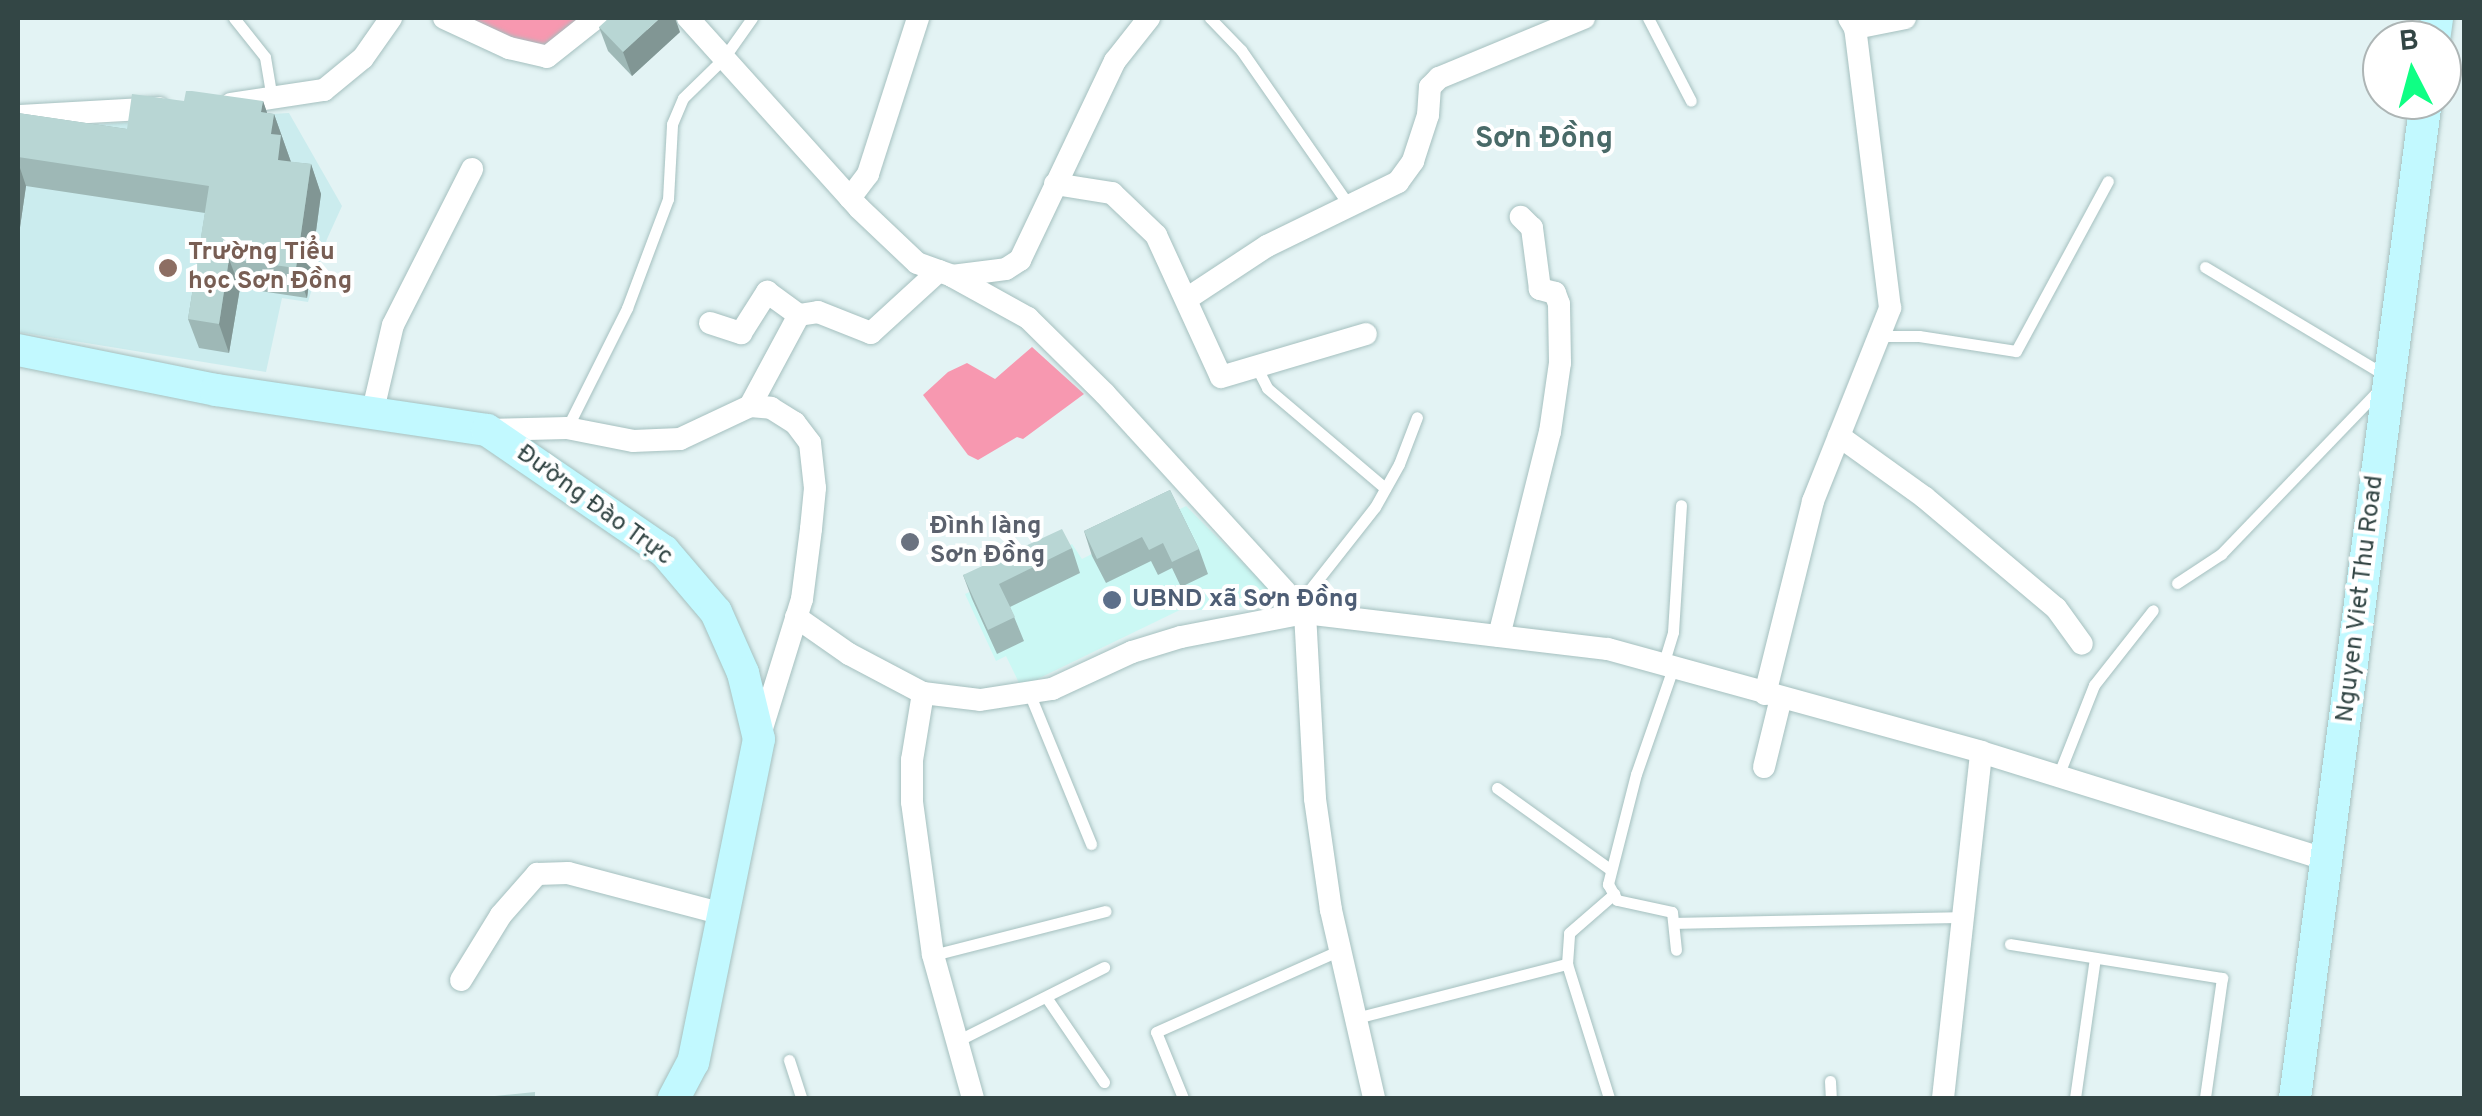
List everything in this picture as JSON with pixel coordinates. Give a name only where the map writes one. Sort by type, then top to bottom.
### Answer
[{"type":"street","points":[[18,116],[197,106],[324,90],[363,58],[392,18]]},
{"type":"street","points":[[444,18],[509,48],[546,57],[596,18]]},
{"type":"street","points":[[688,18],[850,198],[917,264],[946,274],[1028,318],[1106,394],[1301,610],[1315,798],[1340,950],[1374,1098]]},
{"type":"street","points":[[850,198],[868,174],[918,18]]},
{"type":"street","points":[[710,322],[741,332],[767,292],[799,315],[818,312],[871,333],[946,274],[1006,269],[1020,260],[1115,61],[1149,18]]},
{"type":"street","points":[[1188,298],[1267,246],[1398,182],[1413,161],[1428,115],[1430,88],[1439,78],[1584,18]]},
{"type":"street","points":[[1764,767],[1772,696],[1813,501],[1890,308],[1852,23],[1905,18]]},
{"type":"street","name":"Nguyen Viet Thu Road","points":[[2294,1098],[2423,120]]},
{"type":"street","points":[[373,410],[392,324],[472,170]]},
{"type":"street","points":[[1055,184],[1112,193],[1156,235],[1221,377],[1366,334]]},
{"type":"street","points":[[1498,636],[1550,432],[1560,363],[1559,304],[1555,293],[1540,290],[1532,228],[1521,217]]},
{"type":"street","points":[[488,430],[567,428],[633,441],[680,439],[750,406],[799,315]]},
{"type":"street","name":"Đường Đào Trực","points":[[18,350],[216,390],[373,410],[488,430],[664,552],[716,612],[744,673],[760,739],[693,1062],[674,1098]]},
{"type":"street","points":[[750,406],[783,416],[810,444],[815,488],[796,617],[760,739]]},
{"type":"street","points":[[1839,436],[1924,498],[2056,608],[2082,644]]},
{"type":"street","points":[[796,617],[849,654],[923,693],[980,700],[1030,695],[1164,642],[1301,610],[1608,649],[1981,752],[2326,860]]},
{"type":"street","points":[[923,693],[915,729],[912,802],[933,955],[973,1098]]},
{"type":"street","points":[[1943,1098],[1981,752]]},
{"type":"street","points":[[462,980],[501,915],[536,874],[568,874],[723,914]]},
{"type":"lane","points":[[234,18],[266,57],[272,99]]},
{"type":"lane","points":[[567,428],[627,308],[668,199],[672,124],[683,98],[723,59],[752,18]]},
{"type":"lane","points":[[1210,18],[1241,50],[1348,204]]},
{"type":"lane","points":[[1648,18],[1691,101]]},
{"type":"lane","points":[[1878,336],[1919,336],[2016,351],[2108,180]]},
{"type":"lane","points":[[2177,583],[2221,554],[2390,378],[2205,267]]},
{"type":"lane","points":[[1256,368],[1267,388],[1386,488]]},
{"type":"lane","points":[[1301,610],[1386,488],[1417,417]]},
{"type":"lane","points":[[1676,950],[1672,912],[1640,907],[1614,894],[1608,884],[1668,666],[1681,505]]},
{"type":"lane","points":[[2058,776],[2094,685],[2153,610]]},
{"type":"lane","points":[[1030,695],[1091,844]]},
{"type":"lane","points":[[1497,788],[1611,870]]},
{"type":"lane","points":[[1609,1098],[1567,964],[1569,933],[1614,894]]},
{"type":"lane","points":[[933,955],[1105,911]]},
{"type":"lane","points":[[1676,923],[1963,917]]},
{"type":"lane","points":[[2010,944],[2222,978],[2205,1098]]},
{"type":"lane","points":[[1183,1098],[1156,1032],[1300,972],[1340,950]]},
{"type":"lane","points":[[2076,1098],[2095,958]]},
{"type":"lane","points":[[1356,1018],[1567,964]]},
{"type":"lane","points":[[955,1042],[1104,967]]},
{"type":"lane","points":[[1046,996],[1104,1082]]},
{"type":"lane","points":[[789,1060],[801,1098]]},
{"type":"lane","points":[[1830,1081],[1831,1098]]},
{"type":"shaded area","points":[[460,18],[580,18],[547,47],[490,32]]},
{"type":"shaded area","name":"Trường Tiểu học Sơn Đồng","points":[[289,113],[342,206],[327,239],[308,302],[282,298],[266,372],[18,332],[18,129]]},
{"type":"shaded area","points":[[1032,347],[1084,394],[1023,439],[1017,437],[978,460],[968,455],[923,395],[948,372],[967,363],[995,379]]},
{"type":"shaded area","name":"UBND xã Sơn Đồng","points":[[1186,506],[1272,592],[1242,607],[1186,607],[1021,687],[1006,656],[996,661],[965,594],[1072,544],[1082,559]]},
{"type":"building","points":[[609,18],[660,18],[623,52],[599,27]]},
{"type":"building","points":[[186,91],[263,101],[261,112],[274,114],[271,134],[281,135],[278,160],[311,164],[296,268],[229,259],[219,324],[188,319],[209,186],[18,157],[18,113],[127,129],[132,94],[184,101]]},
{"type":"building","points":[[1170,490],[1199,549],[1172,562],[1163,543],[1149,550],[1142,537],[1097,559],[1084,531]]},
{"type":"building","points":[[1062,529],[1072,548],[999,584],[1015,617],[988,630],[963,575]]},
{"type":"building","points":[[535,1092],[535,1098],[475,1098]]},
{"type":"place","name":"Trường Tiểu học Sơn Đồng","points":[[168,268]]},
{"type":"place","name":"Đình làng Sơn Đồng","points":[[910,542]]},
{"type":"place","name":"UBND xã Sơn Đồng","points":[[1112,600]]},
{"type":"district","name":"Sơn Đồng","points":[[1544,140]]}]
